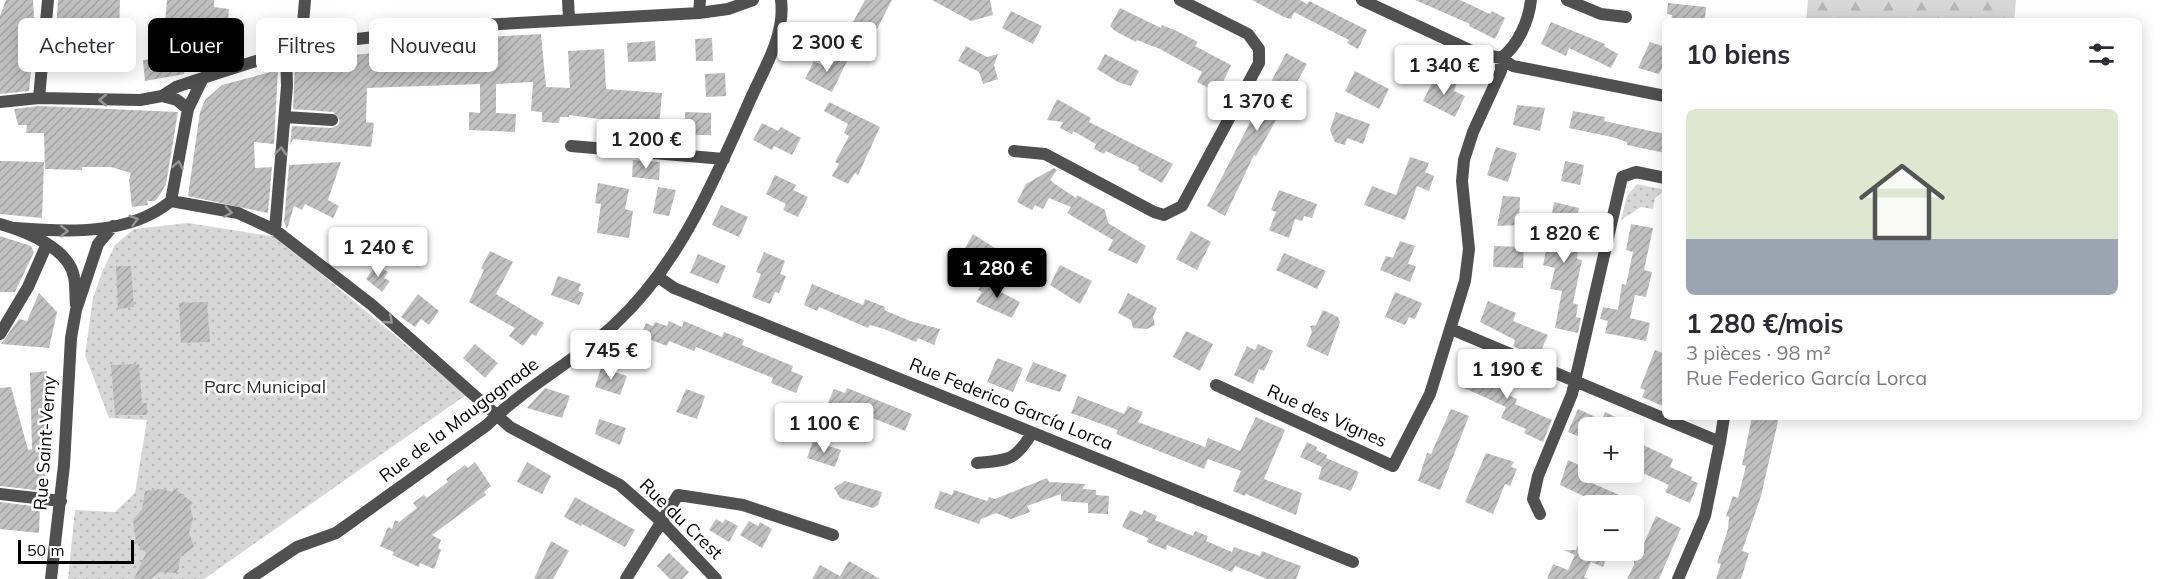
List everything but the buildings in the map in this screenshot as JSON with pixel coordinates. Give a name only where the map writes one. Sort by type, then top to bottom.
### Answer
[{"type":"street","points":[[39,98],[48,0]]},
{"type":"street","points":[[303,18],[305,0]]},
{"type":"street","points":[[568,0],[569,19]]},
{"type":"street","points":[[357,40],[470,26],[699,6],[728,9],[753,0]]},
{"type":"street","name":"Rue de la Maugagnade","points":[[249,579],[297,547],[336,533],[496,416],[532,386],[568,363],[615,325],[658,278],[692,225],[724,159],[781,29],[781,0]]},
{"type":"street","points":[[1014,151],[1045,154],[1154,212],[1164,215],[1182,206],[1259,63],[1259,49],[1248,34],[1180,0]]},
{"type":"street","points":[[1362,0],[1476,53],[1490,58],[1501,58],[1513,66],[1662,95]]},
{"type":"street","points":[[1501,58],[1515,45],[1531,0]]},
{"type":"street","points":[[1567,0],[1601,14],[1626,17]]},
{"type":"street","name":"Rue des Vignes","points":[[1216,385],[1393,466],[1430,394],[1465,281],[1469,249],[1462,181],[1464,160],[1473,132],[1501,71],[1501,58]]},
{"type":"street","points":[[0,102],[39,98],[99,101],[140,100],[162,96],[176,87],[256,61]]},
{"type":"street","points":[[275,230],[287,72]]},
{"type":"street","points":[[15,228],[75,231],[113,226],[156,213],[171,201],[188,109],[203,78]]},
{"type":"street","points":[[162,96],[177,100],[188,109]]},
{"type":"street","points":[[285,117],[332,120]]},
{"type":"street","points":[[571,146],[724,159]]},
{"type":"street","points":[[1539,514],[1533,499],[1538,476],[1575,382],[1622,177],[1636,172],[1662,177]]},
{"type":"street","name":"Rue du Crest","points":[[171,201],[238,213],[275,230],[372,305],[510,427],[620,485],[662,522],[716,579]]},
{"type":"street","points":[[0,224],[15,228],[47,244],[68,263],[74,276],[76,310]]},
{"type":"street","points":[[76,310],[99,243],[113,226]]},
{"type":"street","points":[[0,334],[28,288],[47,244]]},
{"type":"street","name":"Rue Federico García Lorca","points":[[658,278],[685,292],[1353,562]]},
{"type":"street","name":"Rue Saint-Verny","points":[[51,579],[61,501],[69,354],[76,310]]},
{"type":"street","points":[[1451,329],[1662,418]]},
{"type":"street","points":[[1667,420],[1720,442]]},
{"type":"street","points":[[1678,579],[1705,516],[1724,420]]},
{"type":"street","points":[[977,463],[999,461],[1020,453],[1032,433]]},
{"type":"street","points":[[0,494],[61,501]]},
{"type":"street","points":[[626,579],[678,495],[743,505],[833,535]]},
{"type":"green space","points":[[1808,0],[2016,0],[2014,18],[1806,18]]},
{"type":"green space","points":[[1637,184],[1662,189],[1662,192],[1655,198],[1653,209],[1641,207],[1621,220],[1627,196]]},
{"type":"green space","name":"Parc Municipal","points":[[188,223],[277,237],[466,395],[204,579],[68,579],[75,510],[115,512],[135,493],[147,420],[109,418],[85,355],[93,298],[115,245],[134,229]]}]
